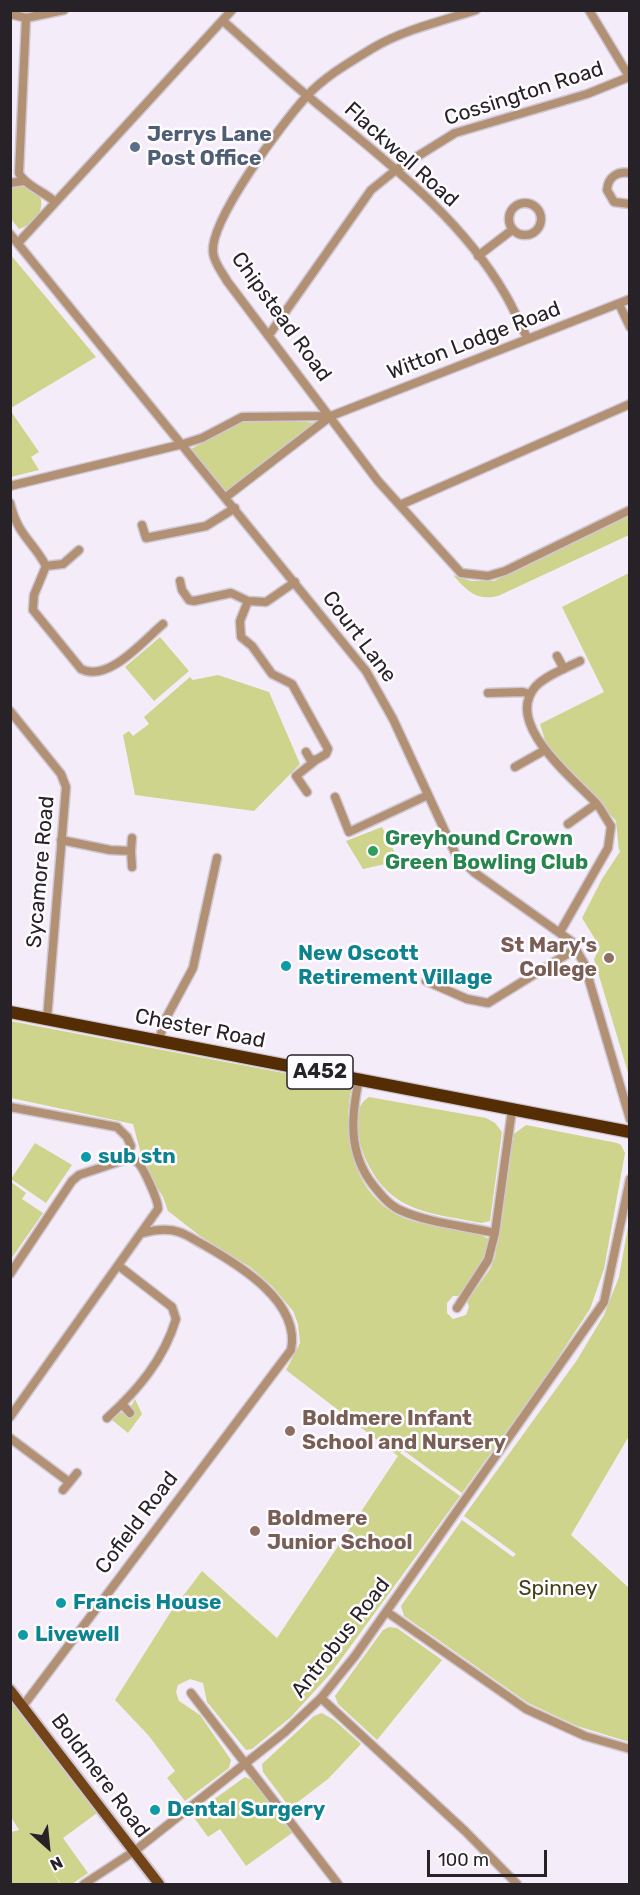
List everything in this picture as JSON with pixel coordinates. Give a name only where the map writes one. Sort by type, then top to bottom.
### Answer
[{"type":"highway","name":"Chester Road","points":[[10,1012],[630,1132]]},
{"type":"main road","name":"Boldmere Road","points":[[10,1690],[159,1884]]},
{"type":"street","points":[[10,14],[26,18],[64,10]]},
{"type":"street","points":[[19,242],[232,10]]},
{"type":"street","name":"Chipstead Road","points":[[476,10],[422,27],[375,46],[338,70],[307,96],[265,151],[229,205],[214,240],[213,253],[217,266],[332,416],[378,481],[461,573],[477,576],[505,571],[630,510]]},
{"type":"street","points":[[589,10],[629,77]]},
{"type":"street","points":[[26,18],[19,173],[24,181],[43,191],[55,202]]},
{"type":"street","name":"Flackwell Road","points":[[223,21],[307,96],[397,170],[440,211],[478,256],[505,294],[528,339]]},
{"type":"street","name":"Cossington Road","points":[[269,335],[371,190],[429,147],[455,133],[587,94],[629,77]]},
{"type":"street","points":[[630,173],[617,174],[611,178],[607,190],[614,202],[630,204]]},
{"type":"street","points":[[10,183],[24,181]]},
{"type":"street","points":[[478,256],[512,230]]},
{"type":"street","name":"Court Lane","points":[[10,234],[19,242],[96,341],[295,582],[378,689],[426,796],[462,863],[571,941],[586,970],[630,1119]]},
{"type":"street","name":"Witton Lodge Road","points":[[226,497],[332,416],[630,299]]},
{"type":"street","points":[[619,304],[630,327]]},
{"type":"street","points":[[400,505],[630,404]]},
{"type":"street","name":"Witton Lodge Road","points":[[10,486],[183,444],[201,438],[242,417],[332,416]]},
{"type":"street","points":[[10,503],[15,523],[46,566]]},
{"type":"street","points":[[142,525],[146,538],[214,523],[235,508]]},
{"type":"street","points":[[46,566],[63,564],[80,550]]},
{"type":"street","points":[[46,566],[34,595],[33,610],[73,662],[88,673],[96,674],[110,669],[163,624]]},
{"type":"street","points":[[180,581],[182,590],[189,600],[194,601],[231,592],[248,600],[266,602],[295,582]]},
{"type":"street","points":[[248,600],[240,621],[241,637],[252,646],[272,674],[287,680],[296,689],[328,749],[326,754],[296,776],[307,792]]},
{"type":"street","points":[[557,656],[564,669]]},
{"type":"street","points":[[560,932],[608,848],[611,826],[596,804],[567,777],[545,750],[527,718],[530,694],[545,679],[580,661]]},
{"type":"street","points":[[488,693],[505,688],[530,694]]},
{"type":"street","name":"Sycamore Road","points":[[10,711],[64,781],[47,1019]]},
{"type":"street","points":[[515,767],[545,750]]},
{"type":"street","points":[[306,752],[310,759],[316,760]]},
{"type":"street","points":[[335,797],[350,832],[426,796]]},
{"type":"street","points":[[568,824],[596,804]]},
{"type":"street","points":[[132,838],[132,867]]},
{"type":"street","points":[[61,840],[110,850],[131,851]]},
{"type":"street","points":[[159,1040],[165,1020],[193,968],[217,858]]},
{"type":"street","points":[[426,981],[467,999],[488,1003],[572,951],[578,951]]},
{"type":"street","points":[[359,1079],[352,1124],[356,1151],[368,1179],[386,1201],[400,1210],[417,1215],[495,1233]]},
{"type":"street","points":[[10,1107],[117,1127],[123,1131],[131,1146],[124,1160]]},
{"type":"street","points":[[457,1308],[488,1260],[495,1233],[512,1110]]},
{"type":"street","points":[[10,1274],[72,1181],[79,1175],[124,1160],[131,1159],[137,1162],[158,1199],[159,1209],[10,1417]]},
{"type":"street","name":"Antrobus Road","points":[[84,1884],[133,1851],[246,1763],[285,1732],[321,1698],[387,1612],[604,1302],[630,1179]]},
{"type":"street","name":"Cofield Road","points":[[22,1706],[291,1350],[293,1334],[283,1310],[273,1295],[220,1254],[179,1232],[159,1229],[143,1233]]},
{"type":"street","points":[[107,1418],[141,1384],[157,1362],[176,1319],[172,1307],[119,1266]]},
{"type":"street","points":[[122,1404],[130,1413]]},
{"type":"street","points":[[10,1438],[69,1482]]},
{"type":"street","points":[[63,1490],[77,1473]]},
{"type":"street","points":[[387,1612],[526,1709],[585,1736],[630,1749]]},
{"type":"street","points":[[191,1694],[338,1884]]},
{"type":"street","points":[[321,1698],[465,1831],[517,1884]]},
{"type":"green space","points":[[27,186],[39,194],[41,206],[38,216],[30,224],[19,229],[11,219],[11,187]]},
{"type":"green space","points":[[10,254],[96,357],[11,408],[10,408]]},
{"type":"green space","points":[[10,410],[39,452],[31,457],[39,470],[11,477]]},
{"type":"green space","points":[[280,420],[317,423],[225,495],[191,449],[242,421]]},
{"type":"green space","points":[[629,515],[629,535],[498,596],[478,596],[463,586],[453,575],[471,581],[494,581]]},
{"type":"green space","points":[[629,573],[629,1076],[594,959],[600,947],[582,918],[602,879],[621,850],[619,851],[616,821],[547,747],[540,724],[604,692],[562,607]]},
{"type":"green space","points":[[160,637],[189,671],[154,701],[125,667]]},
{"type":"green space","points":[[218,675],[269,692],[300,764],[254,811],[135,795],[123,735],[129,731],[133,736],[149,724],[144,717],[190,677],[193,680]]},
{"type":"green space","name":"Greyhound Crown Green Bowling Club","points":[[382,827],[399,861],[363,869],[346,841]]},
{"type":"green space","points":[[10,1021],[352,1086],[348,1128],[351,1149],[366,1186],[379,1202],[396,1214],[416,1222],[463,1230],[489,1239],[482,1261],[460,1296],[453,1296],[447,1303],[447,1313],[453,1319],[466,1315],[469,1307],[467,1301],[490,1269],[495,1257],[514,1134],[526,1125],[617,1143],[621,1145],[625,1153],[604,1269],[590,1309],[546,1376],[462,1493],[403,1450],[400,1453],[460,1496],[331,1673],[291,1717],[252,1749],[246,1750],[207,1702],[203,1683],[190,1679],[178,1685],[176,1692],[179,1701],[200,1715],[231,1760],[229,1768],[185,1801],[167,1778],[175,1771],[149,1736],[115,1700],[170,1613],[202,1571],[277,1638],[398,1456],[286,1370],[300,1343],[298,1324],[293,1311],[272,1286],[250,1267],[200,1236],[168,1211],[163,1197],[145,1169],[133,1124],[11,1098]]},
{"type":"green space","points":[[369,1097],[486,1118],[495,1123],[502,1132],[490,1221],[481,1223],[420,1210],[394,1197],[383,1187],[367,1163],[359,1136],[359,1111],[362,1103]]},
{"type":"green space","points":[[35,1143],[72,1165],[46,1203],[11,1179]]},
{"type":"green space","points":[[11,1182],[26,1193],[22,1199],[43,1213],[11,1259]]},
{"type":"green space","name":"Spinney","points":[[629,1221],[629,1436],[571,1535],[629,1588],[629,1742],[577,1726],[528,1703],[404,1616],[401,1606],[462,1520],[513,1557],[516,1554],[464,1516],[577,1360],[604,1315],[619,1277]]},
{"type":"green space","points":[[135,1399],[142,1414],[128,1433],[107,1416],[124,1412],[130,1408]]},
{"type":"green space","points":[[389,1627],[397,1628],[442,1660],[377,1740],[338,1704],[335,1696],[383,1630]]},
{"type":"green space","points":[[10,1700],[97,1813],[63,1838],[88,1873],[72,1884],[61,1884],[51,1870],[60,1884],[11,1884],[11,1832],[19,1830],[11,1817]]},
{"type":"green space","points":[[322,1713],[334,1720],[361,1744],[328,1779],[290,1808],[263,1772],[262,1764],[314,1716]]},
{"type":"green space","points":[[245,1777],[252,1780],[292,1833],[246,1866],[220,1829],[208,1837],[192,1815]]},
{"type":"place","name":"Jerrys Lane Post Office","points":[[135,147]]},
{"type":"place","name":"Greyhound Crown Green Bowling Club","points":[[373,851]]},
{"type":"place","name":"St Mary's College","points":[[609,958]]},
{"type":"place","name":"New Oscott Retirement Village","points":[[286,966]]},
{"type":"place","name":"sub stn","points":[[86,1157]]},
{"type":"place","name":"Boldmere Infant School and Nursery","points":[[290,1431]]},
{"type":"place","name":"Boldmere Junior School","points":[[255,1531]]},
{"type":"place","name":"Francis House","points":[[61,1603]]},
{"type":"place","name":"Livewell","points":[[23,1635]]},
{"type":"place","name":"Dental Surgery","points":[[155,1810]]}]
